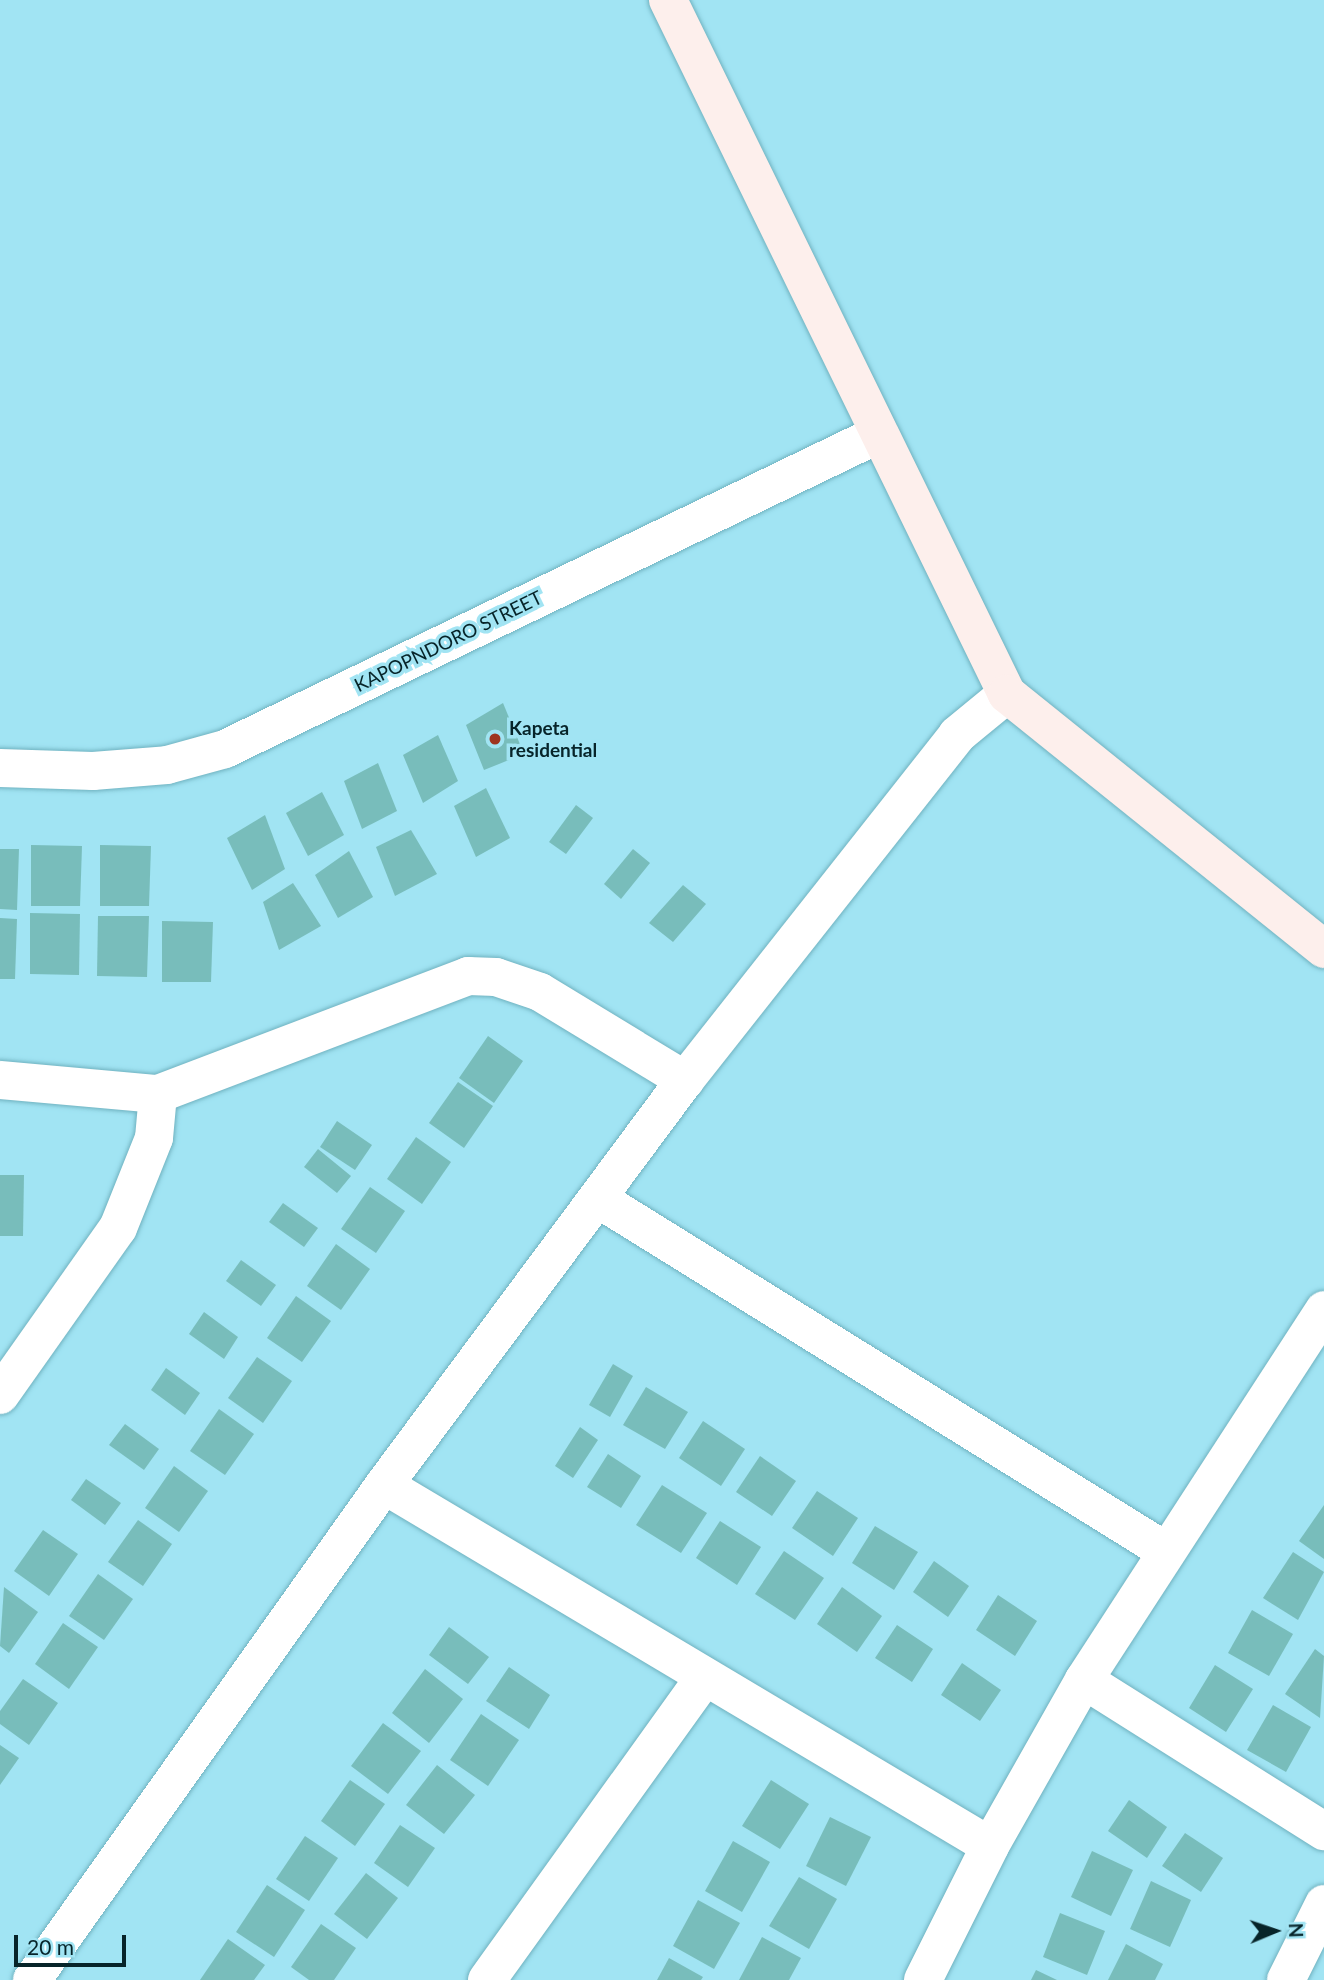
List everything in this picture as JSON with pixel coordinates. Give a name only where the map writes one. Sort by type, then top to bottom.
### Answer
[{"type":"street","points":[[668,0],[877,435],[1007,694],[1324,949]]},
{"type":"street","name":"KAPOPNDORO STREET","points":[[0,768],[167,765],[225,748],[877,435]]},
{"type":"street","points":[[32,1980],[384,1485],[600,1200],[685,1080],[957,735],[1007,694]]},
{"type":"street","points":[[0,1080],[159,1094],[468,976],[496,977],[540,992],[581,1022],[685,1080]]},
{"type":"street","points":[[0,1395],[118,1228],[154,1138],[159,1094]]},
{"type":"street","points":[[600,1200],[1164,1550]]},
{"type":"street","points":[[923,1980],[990,1846],[1084,1680],[1164,1550],[1324,1310]]},
{"type":"street","points":[[384,1485],[990,1846]]},
{"type":"street","points":[[487,1980],[704,1678]]},
{"type":"street","points":[[1084,1680],[1324,1831]]},
{"type":"street","points":[[1286,1980],[1324,1904]]},
{"type":"building","name":"Kapeta residential","points":[[503,703],[524,754],[484,770],[466,725]]},
{"type":"building","points":[[438,735],[458,781],[423,803],[403,755]]},
{"type":"building","points":[[378,763],[397,811],[362,829],[344,781]]},
{"type":"building","points":[[486,788],[510,838],[476,857],[454,806]]},
{"type":"building","points":[[322,792],[344,835],[308,856],[286,813]]},
{"type":"building","points":[[576,805],[593,818],[566,854],[549,842]]},
{"type":"building","points":[[265,815],[285,869],[252,890],[227,838]]},
{"type":"building","points":[[411,830],[437,874],[395,896],[376,847]]},
{"type":"building","points":[[31,845],[82,846],[80,906],[31,906]]},
{"type":"building","points":[[100,845],[151,846],[149,906],[100,906]]},
{"type":"building","points":[[0,849],[19,849],[17,910],[0,909]]},
{"type":"building","points":[[633,849],[650,863],[621,899],[604,884]]},
{"type":"building","points":[[349,851],[373,897],[338,918],[315,875]]},
{"type":"building","points":[[293,883],[321,926],[279,950],[263,902]]},
{"type":"building","points":[[683,885],[706,904],[673,942],[649,923]]},
{"type":"building","points":[[30,913],[80,914],[79,975],[30,974]]},
{"type":"building","points":[[98,916],[149,916],[147,977],[97,976]]},
{"type":"building","points":[[0,918],[17,919],[15,979],[0,979]]},
{"type":"building","points":[[162,921],[213,922],[211,982],[162,982]]},
{"type":"building","points":[[488,1036],[523,1061],[494,1103],[459,1078]]},
{"type":"building","points":[[458,1082],[493,1106],[464,1148],[429,1123]]},
{"type":"building","points":[[337,1121],[372,1145],[355,1170],[320,1147]]},
{"type":"building","points":[[416,1137],[451,1162],[422,1204],[387,1179]]},
{"type":"building","points":[[318,1149],[351,1176],[337,1193],[304,1167]]},
{"type":"building","points":[[0,1175],[24,1175],[23,1236],[0,1236]]},
{"type":"building","points":[[370,1187],[405,1211],[376,1253],[341,1229]]},
{"type":"building","points":[[283,1203],[318,1228],[304,1247],[269,1222]]},
{"type":"building","points":[[336,1244],[370,1269],[341,1310],[307,1286]]},
{"type":"building","points":[[241,1260],[276,1285],[261,1306],[226,1281]]},
{"type":"building","points":[[296,1296],[331,1321],[302,1362],[267,1338]]},
{"type":"building","points":[[204,1312],[238,1337],[224,1359],[189,1334]]},
{"type":"building","points":[[257,1357],[292,1381],[263,1423],[228,1398]]},
{"type":"building","points":[[613,1364],[633,1376],[610,1417],[589,1405]]},
{"type":"building","points":[[166,1368],[200,1393],[185,1415],[151,1390]]},
{"type":"building","points":[[646,1387],[688,1412],[665,1449],[623,1425]]},
{"type":"building","points":[[219,1409],[254,1434],[225,1475],[190,1451]]},
{"type":"building","points":[[703,1421],[745,1449],[721,1486],[679,1458]]},
{"type":"building","points":[[125,1424],[159,1449],[144,1470],[109,1445]]},
{"type":"building","points":[[580,1427],[598,1440],[573,1478],[555,1466]]},
{"type":"building","points":[[608,1454],[641,1476],[621,1508],[587,1487]]},
{"type":"building","points":[[760,1456],[796,1481],[772,1516],[736,1492]]},
{"type":"building","points":[[174,1466],[208,1491],[179,1532],[145,1508]]},
{"type":"building","points":[[86,1479],[121,1503],[105,1525],[71,1500]]},
{"type":"building","points":[[662,1485],[707,1513],[681,1553],[636,1525]]},
{"type":"building","points":[[817,1491],[858,1518],[833,1556],[792,1528]]},
{"type":"building","points":[[1324,1505],[1324,1559],[1299,1541]]},
{"type":"building","points":[[138,1520],[172,1544],[143,1586],[108,1562]]},
{"type":"building","points":[[720,1521],[761,1547],[737,1585],[696,1558]]},
{"type":"building","points":[[875,1526],[918,1552],[894,1590],[852,1563]]},
{"type":"building","points":[[43,1530],[78,1554],[49,1596],[14,1571]]},
{"type":"building","points":[[784,1551],[824,1578],[795,1620],[755,1594]]},
{"type":"building","points":[[1293,1552],[1324,1572],[1298,1620],[1263,1598]]},
{"type":"building","points":[[934,1561],[969,1586],[948,1617],[913,1592]]},
{"type":"building","points":[[98,1574],[133,1599],[104,1640],[69,1616]]},
{"type":"building","points":[[4,1587],[38,1612],[9,1653],[0,1646]]},
{"type":"building","points":[[842,1587],[882,1616],[857,1652],[817,1624]]},
{"type":"building","points":[[998,1595],[1037,1621],[1015,1656],[976,1630]]},
{"type":"building","points":[[1252,1610],[1293,1634],[1269,1676],[1228,1653]]},
{"type":"building","points":[[63,1623],[98,1647],[69,1689],[35,1664]]},
{"type":"building","points":[[897,1625],[933,1649],[912,1682],[875,1658]]},
{"type":"building","points":[[449,1627],[489,1657],[468,1684],[429,1655]]},
{"type":"building","points":[[1315,1649],[1324,1656],[1320,1718],[1285,1694]]},
{"type":"building","points":[[962,1663],[1001,1690],[980,1721],[941,1695]]},
{"type":"building","points":[[1215,1665],[1253,1689],[1226,1732],[1189,1708]]},
{"type":"building","points":[[509,1667],[550,1695],[529,1729],[486,1701]]},
{"type":"building","points":[[425,1669],[463,1699],[429,1743],[392,1713]]},
{"type":"building","points":[[23,1679],[58,1703],[29,1745],[0,1724],[0,1711]]},
{"type":"building","points":[[1273,1705],[1311,1727],[1286,1772],[1247,1750]]},
{"type":"building","points":[[481,1714],[519,1740],[488,1786],[450,1760]]},
{"type":"building","points":[[383,1723],[421,1751],[388,1794],[351,1766]]},
{"type":"building","points":[[0,1745],[19,1758],[0,1785]]},
{"type":"building","points":[[437,1765],[475,1795],[444,1834],[406,1805]]},
{"type":"building","points":[[350,1780],[385,1804],[355,1846],[321,1821]]},
{"type":"building","points":[[771,1780],[809,1804],[780,1849],[742,1826]]},
{"type":"building","points":[[1129,1800],[1167,1827],[1147,1858],[1108,1831]]},
{"type":"building","points":[[830,1817],[871,1837],[846,1886],[806,1866]]},
{"type":"building","points":[[400,1825],[435,1848],[408,1887],[374,1863]]},
{"type":"building","points":[[1185,1833],[1223,1858],[1201,1892],[1162,1866]]},
{"type":"building","points":[[305,1836],[338,1858],[309,1901],[276,1879]]},
{"type":"building","points":[[733,1841],[770,1862],[742,1912],[705,1891]]},
{"type":"building","points":[[1092,1851],[1133,1870],[1111,1916],[1071,1897]]},
{"type":"building","points":[[366,1873],[398,1898],[367,1939],[334,1914]]},
{"type":"building","points":[[799,1877],[837,1899],[809,1949],[769,1926]]},
{"type":"building","points":[[1151,1881],[1191,1900],[1170,1947],[1130,1929]]},
{"type":"building","points":[[267,1885],[305,1910],[274,1957],[236,1932]]},
{"type":"building","points":[[698,1900],[740,1923],[714,1969],[673,1946]]},
{"type":"building","points":[[1060,1913],[1105,1931],[1087,1975],[1043,1957]]},
{"type":"building","points":[[321,1924],[356,1948],[334,1980],[309,1980],[291,1967]]},
{"type":"building","points":[[762,1937],[801,1958],[789,1980],[739,1980]]},
{"type":"building","points":[[228,1939],[265,1965],[254,1980],[200,1980]]},
{"type":"building","points":[[1126,1944],[1163,1964],[1155,1980],[1108,1980]]},
{"type":"building","points":[[669,1958],[703,1977],[701,1980],[657,1980]]},
{"type":"building","points":[[1036,1970],[1057,1980],[1031,1980]]},
{"type":"place","name":"Kapeta residential","points":[[495,739]]}]
